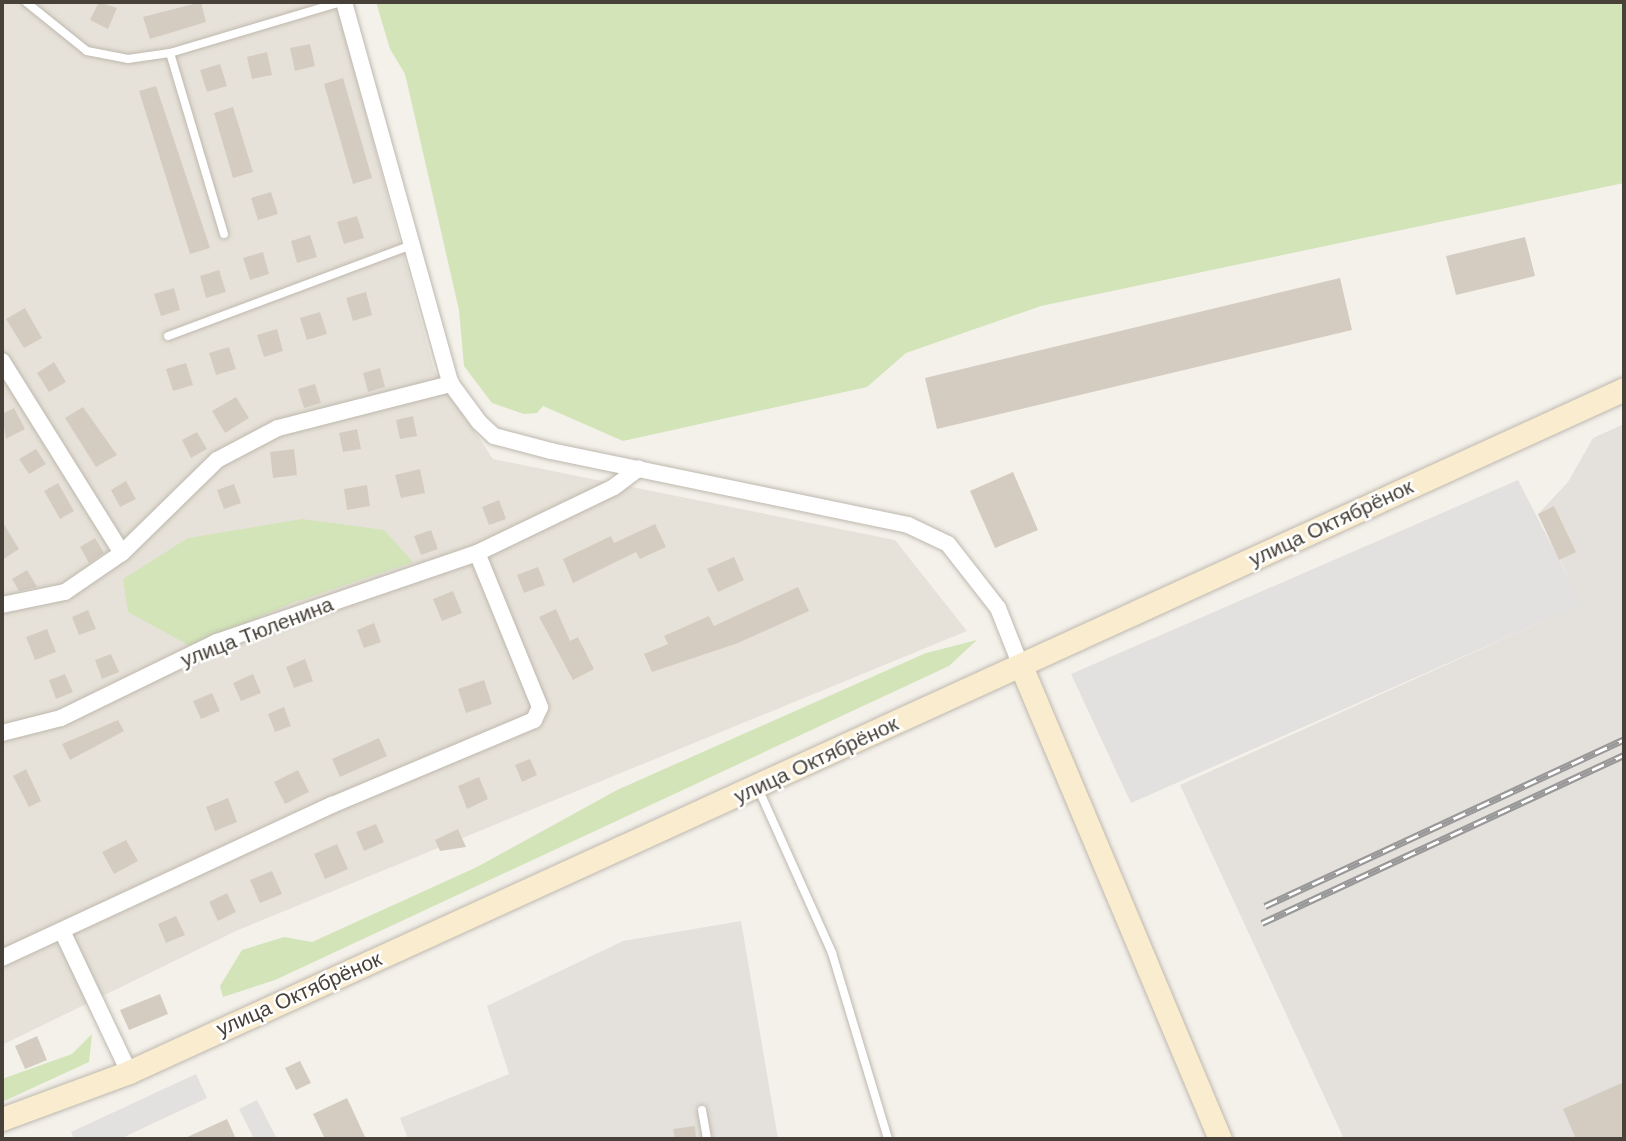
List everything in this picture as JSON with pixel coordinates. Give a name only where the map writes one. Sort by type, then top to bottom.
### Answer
[{"type":"street","points":[[342,2],[451,384],[494,436],[639,468],[840,507],[908,525],[948,544],[998,607],[1220,1139]]},
{"type":"street","points":[[2,361],[122,553]]},
{"type":"street","points":[[2,605],[65,592],[122,553],[217,460],[278,428],[451,384]]},
{"type":"street","name":"улица Октябрёнок","points":[[2,1119],[129,1072],[1624,389]]},
{"type":"street","name":"улица Тюленина","points":[[2,733],[61,718],[217,642],[477,553],[614,487],[639,468]]},
{"type":"street","points":[[2,958],[332,805],[534,720],[540,707],[477,553]]},
{"type":"street","points":[[62,931],[129,1072]]},
{"type":"lane","points":[[26,2],[87,51],[128,59],[170,53],[342,2]]},
{"type":"lane","points":[[170,53],[225,234]]},
{"type":"lane","points":[[167,336],[411,245]]},
{"type":"lane","points":[[757,787],[832,953],[888,1139]]},
{"type":"lane","points":[[702,1110],[707,1139]]},
{"type":"shaded area","points":[[2,2],[336,2],[434,370],[493,459],[895,540],[967,631],[236,931],[2,1045]]},
{"type":"shaded area","points":[[1624,424],[1624,1139],[1344,1139],[1180,785],[1581,604],[1538,514],[1568,482],[1593,438]]},
{"type":"shaded area","points":[[1518,480],[1582,604],[1131,803],[1071,674]]},
{"type":"shaded area","points":[[741,921],[778,1139],[408,1139],[400,1118],[509,1074],[487,1006],[623,941]]},
{"type":"shaded area","points":[[196,1074],[207,1098],[120,1139],[74,1139],[71,1132]]},
{"type":"shaded area","points":[[257,1100],[277,1139],[254,1139],[239,1109]]},
{"type":"green space","points":[[376,2],[1624,2],[1624,183],[1041,306],[906,353],[867,387],[623,441],[543,406],[537,413],[524,414],[492,403],[464,366],[459,310],[405,74],[390,49]]},
{"type":"green space","points":[[302,519],[384,530],[413,562],[292,603],[190,646],[128,612],[123,579],[188,538]]},
{"type":"green space","points":[[977,640],[949,666],[275,980],[223,997],[220,986],[242,950],[284,937],[312,942],[477,867],[617,790],[926,653]]},
{"type":"green space","points":[[92,1034],[89,1062],[2,1102],[2,1079],[72,1054]]},
{"type":"building","points":[[99,2],[117,8],[108,29],[90,20]]},
{"type":"building","points":[[201,2],[206,22],[150,39],[143,17]]},
{"type":"building","points":[[310,44],[315,66],[295,71],[290,48]]},
{"type":"building","points":[[267,52],[272,75],[252,79],[247,57]]},
{"type":"building","points":[[220,64],[227,86],[207,92],[200,70]]},
{"type":"building","points":[[343,78],[372,178],[353,184],[324,84]]},
{"type":"building","points":[[156,86],[210,248],[190,254],[139,91]]},
{"type":"building","points":[[233,107],[253,172],[233,178],[214,113]]},
{"type":"building","points":[[271,192],[278,214],[258,220],[251,198]]},
{"type":"building","points":[[357,216],[364,238],[344,244],[337,222]]},
{"type":"building","points":[[310,235],[317,257],[297,263],[291,241]]},
{"type":"building","points":[[1525,237],[1535,276],[1456,295],[1446,256]]},
{"type":"building","points":[[263,252],[269,274],[250,280],[243,258]]},
{"type":"building","points":[[219,270],[226,292],[206,298],[200,276]]},
{"type":"building","points":[[1340,278],[1352,330],[937,429],[925,378]]},
{"type":"building","points":[[174,288],[180,310],[161,316],[154,294]]},
{"type":"building","points":[[366,292],[372,315],[353,321],[346,298]]},
{"type":"building","points":[[25,308],[42,338],[24,348],[6,319]]},
{"type":"building","points":[[320,312],[327,334],[307,340],[300,318]]},
{"type":"building","points":[[277,329],[283,351],[264,357],[257,335]]},
{"type":"building","points":[[229,347],[236,369],[216,375],[209,353]]},
{"type":"building","points":[[54,362],[66,382],[49,392],[37,373]]},
{"type":"building","points":[[186,363],[193,385],[173,391],[166,369]]},
{"type":"building","points":[[380,368],[385,387],[368,392],[363,373]]},
{"type":"building","points":[[315,384],[321,403],[304,408],[298,389]]},
{"type":"building","points":[[236,397],[249,418],[225,433],[212,411]]},
{"type":"building","points":[[83,407],[117,455],[96,467],[65,418]]},
{"type":"building","points":[[14,408],[25,429],[6,439],[2,414]]},
{"type":"building","points":[[413,416],[417,436],[400,439],[396,420]]},
{"type":"building","points":[[357,429],[361,449],[343,452],[339,433]]},
{"type":"building","points":[[197,432],[207,449],[191,458],[182,440]]},
{"type":"building","points":[[36,449],[46,464],[29,474],[19,459]]},
{"type":"building","points":[[294,449],[297,475],[273,478],[270,452]]},
{"type":"building","points":[[420,469],[425,493],[401,498],[395,475]]},
{"type":"building","points":[[1013,472],[1038,530],[995,548],[970,491]]},
{"type":"building","points":[[126,481],[136,499],[120,507],[111,490]]},
{"type":"building","points":[[58,483],[74,511],[60,519],[44,491]]},
{"type":"building","points":[[234,484],[241,503],[224,509],[217,490]]},
{"type":"building","points":[[367,485],[370,506],[347,510],[344,489]]},
{"type":"building","points":[[499,500],[506,519],[489,525],[482,507]]},
{"type":"building","points":[[1554,506],[1576,552],[1559,560],[1538,514]]},
{"type":"building","points":[[2,521],[19,549],[2,560]]},
{"type":"building","points":[[655,524],[666,547],[640,559],[636,552],[573,583],[563,559],[611,536],[614,543]]},
{"type":"building","points":[[431,530],[438,549],[421,555],[414,536]]},
{"type":"building","points":[[95,538],[104,553],[89,563],[80,547]]},
{"type":"building","points":[[734,557],[744,580],[718,592],[707,569]]},
{"type":"building","points":[[538,567],[545,585],[524,593],[517,575]]},
{"type":"building","points":[[27,570],[37,587],[19,591],[12,579]]},
{"type":"building","points":[[798,587],[809,611],[738,643],[652,672],[644,654],[668,644],[664,636],[709,616],[714,626]]},
{"type":"building","points":[[453,591],[462,613],[442,621],[433,599]]},
{"type":"building","points":[[556,609],[570,641],[578,637],[594,669],[573,680],[539,617]]},
{"type":"building","points":[[88,610],[96,629],[79,635],[72,617]]},
{"type":"building","points":[[374,623],[381,642],[364,648],[357,630]]},
{"type":"building","points":[[47,629],[56,652],[35,660],[26,637]]},
{"type":"building","points":[[111,654],[119,672],[102,679],[95,660]]},
{"type":"building","points":[[305,659],[313,681],[294,688],[286,667]]},
{"type":"building","points":[[65,674],[73,692],[56,699],[49,680]]},
{"type":"building","points":[[253,674],[261,693],[241,701],[233,683]]},
{"type":"building","points":[[484,680],[492,704],[466,713],[458,689]]},
{"type":"building","points":[[212,693],[220,711],[201,719],[193,701]]},
{"type":"building","points":[[284,707],[291,726],[275,732],[268,714]]},
{"type":"building","points":[[118,720],[124,731],[70,760],[62,744]]},
{"type":"building","points":[[379,738],[387,756],[340,777],[332,759]]},
{"type":"building","points":[[530,759],[537,775],[522,782],[515,765]]},
{"type":"building","points":[[26,769],[41,801],[29,807],[13,776]]},
{"type":"building","points":[[298,770],[309,792],[285,804],[274,782]]},
{"type":"building","points":[[479,777],[488,799],[467,809],[458,786]]},
{"type":"building","points":[[228,798],[237,822],[215,831],[206,807]]},
{"type":"building","points":[[376,824],[384,842],[364,851],[356,832]]},
{"type":"building","points":[[458,829],[466,847],[440,851],[435,840]]},
{"type":"building","points":[[126,840],[138,861],[114,874],[102,852]]},
{"type":"building","points":[[337,844],[348,869],[325,879],[314,854]]},
{"type":"building","points":[[272,871],[282,894],[260,903],[250,880]]},
{"type":"building","points":[[227,893],[236,912],[218,921],[209,902]]},
{"type":"building","points":[[176,916],[185,935],[166,943],[158,924]]},
{"type":"building","points":[[160,994],[168,1014],[129,1030],[120,1010]]},
{"type":"building","points":[[37,1036],[47,1060],[25,1069],[15,1046]]},
{"type":"building","points":[[300,1061],[311,1083],[296,1090],[285,1068]]},
{"type":"building","points":[[1624,1082],[1624,1139],[1576,1139],[1563,1109]]},
{"type":"building","points":[[347,1098],[366,1139],[325,1139],[313,1114]]},
{"type":"building","points":[[227,1119],[236,1139],[183,1139]]},
{"type":"building","points":[[695,1126],[696,1139],[675,1139],[673,1129]]},
{"type":"railway","points":[[1265,906],[1624,739]]},
{"type":"railway","points":[[1262,923],[1624,755]]}]
